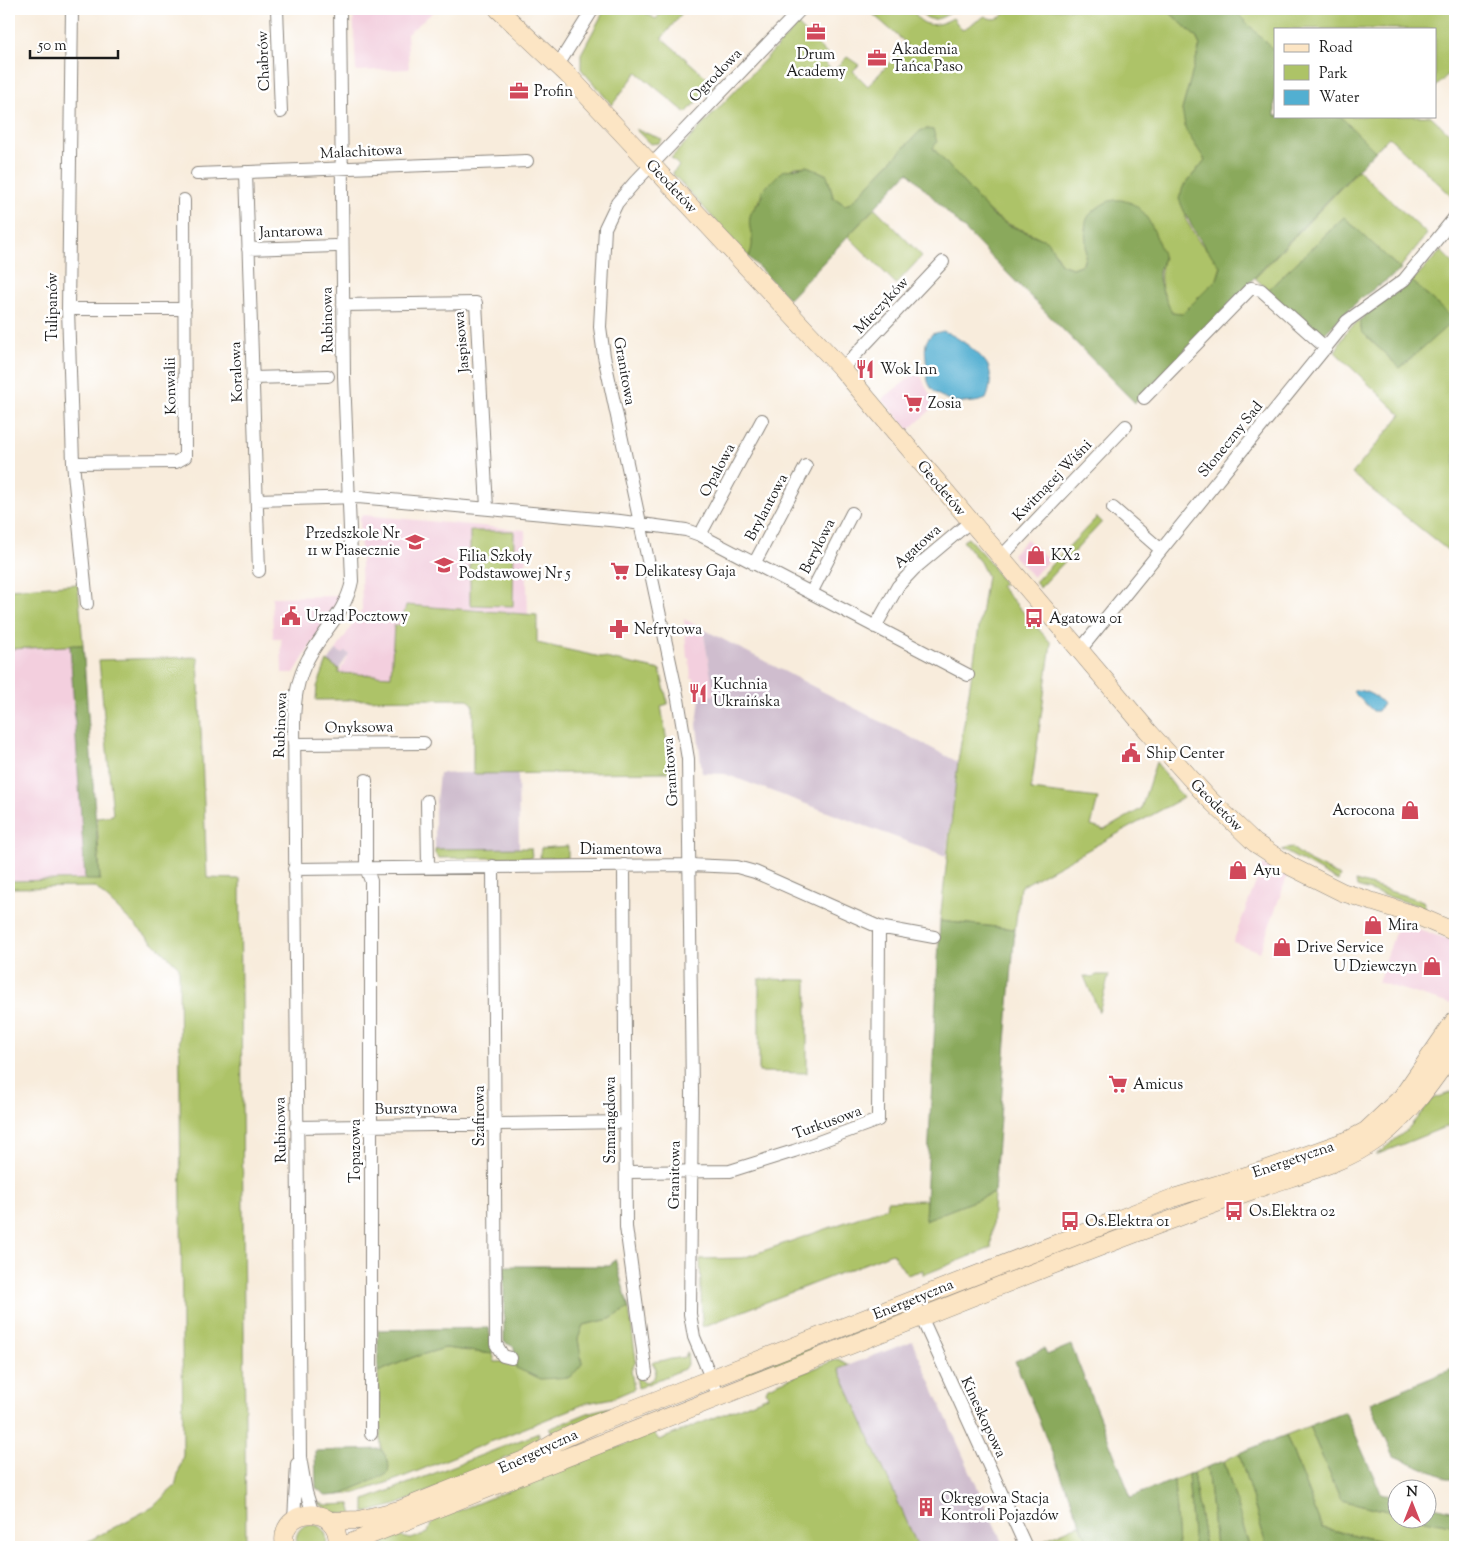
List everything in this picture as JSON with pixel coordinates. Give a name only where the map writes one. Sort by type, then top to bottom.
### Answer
[{"type":"street","name":"Tulipanów","points":[[72,9],[68,309],[73,463],[86,604]]},
{"type":"street","name":"Chabrów","points":[[278,9],[281,112]]},
{"type":"street","name":"Rubinowa","points":[[313,1514],[306,1492],[300,1457],[294,708],[299,679],[308,659],[346,603],[352,581],[343,305],[340,9]]},
{"type":"street","name":"Geodetów","points":[[498,9],[558,64],[842,369],[1209,799],[1255,843],[1292,867],[1342,892],[1418,916],[1455,932]]},
{"type":"street","points":[[558,64],[593,9]]},
{"type":"street","name":"Ogrodowa","points":[[652,164],[801,9]]},
{"type":"street","name":"Malachitowa","points":[[197,174],[527,161]]},
{"type":"street","name":"Granitowa","points":[[652,164],[617,203],[605,228],[600,327],[604,356],[678,699],[688,759],[691,1320],[694,1337],[719,1398]]},
{"type":"street","name":"Koralowa","points":[[246,172],[259,571]]},
{"type":"street","name":"Konwalii","points":[[73,463],[176,462],[185,456],[187,450],[184,200]]},
{"type":"street","name":"Słoneczny Sad","points":[[1080,650],[1347,321],[1414,270],[1455,217]]},
{"type":"street","name":"Jantarowa","points":[[248,249],[335,246]]},
{"type":"street","name":"Mieczyków","points":[[842,369],[943,262]]},
{"type":"street","points":[[1144,398],[1251,288],[1261,290],[1326,348]]},
{"type":"street","name":"Jaspisowa","points":[[343,305],[476,303],[487,508]]},
{"type":"street","points":[[68,309],[185,309]]},
{"type":"street","points":[[252,378],[328,376]]},
{"type":"street","name":"Opalowa","points":[[700,535],[762,420]]},
{"type":"street","name":"Kwitnącej Wiśni","points":[[1001,557],[1126,426]]},
{"type":"street","name":"Brylantowa","points":[[754,564],[806,466]]},
{"type":"street","points":[[257,500],[348,497],[487,508],[686,530],[700,535],[968,676]]},
{"type":"street","points":[[1113,508],[1160,550]]},
{"type":"street","name":"Berylowa","points":[[811,593],[852,513]]},
{"type":"street","name":"Agatowa","points":[[875,627],[898,586],[914,569],[971,521]]},
{"type":"street","name":"Onyksowa","points":[[294,744],[424,743]]},
{"type":"street","name":"Topazowa","points":[[366,780],[366,868],[370,881],[372,1125],[371,1434]]},
{"type":"street","points":[[427,801],[428,867]]},
{"type":"street","name":"Diamentowa","points":[[294,869],[690,865],[737,867],[755,872],[879,927],[934,936]]},
{"type":"street","name":"Szafirowa","points":[[493,866],[496,1344],[503,1356],[511,1358]]},
{"type":"street","name":"Szmaragdowa","points":[[624,866],[626,1227],[646,1373]]},
{"type":"street","name":"Geodetów","points":[[1418,916],[1430,915],[1455,922]]},
{"type":"street","name":"Turkusowa","points":[[626,1172],[730,1171],[794,1151],[878,1120],[879,927]]},
{"type":"street","name":"Energetyczna","points":[[313,1514],[330,1522],[360,1520],[398,1510],[529,1458],[558,1441],[593,1425],[913,1299],[1173,1198],[1265,1170],[1349,1140],[1366,1131],[1387,1113],[1406,1092],[1455,1020]]},
{"type":"street","name":"Energetyczna","points":[[330,1522],[337,1534],[339,1547],[1162,1222],[1330,1163],[1366,1146],[1398,1121],[1425,1091],[1455,1049]]},
{"type":"street","name":"Bursztynowa","points":[[296,1127],[626,1122]]},
{"type":"street","name":"Kineskopowa","points":[[913,1299],[1026,1547]]},
{"type":"street","name":"Rubinowa","points":[[294,1520],[296,1466],[300,1457]]},
{"type":"street","points":[[283,1546],[287,1529],[294,1520],[303,1515],[313,1514]]},
{"type":"shaded area","points":[[353,9],[437,9],[407,34],[409,69],[356,71]]},
{"type":"shaded area","points":[[920,370],[920,374],[935,406],[909,430],[882,399]]},
{"type":"shaded area","name":"Filia Szkoły Podstawowej Nr 5","points":[[363,515],[525,530],[528,614],[406,605],[404,622],[401,626],[394,626],[391,676],[339,673],[349,654],[343,654],[336,650],[362,610],[360,518]]},
{"type":"shaded area","points":[[1027,539],[1049,560],[1033,577],[1012,554]]},
{"type":"shaded area","points":[[341,596],[294,673],[282,673],[281,638],[273,638],[272,597]]},
{"type":"shaded area","points":[[684,619],[703,629],[714,695],[696,698],[694,678],[691,678],[689,658],[687,658]]},
{"type":"shaded area","points":[[703,629],[958,762],[946,856],[725,774],[702,773],[697,725],[700,697],[714,695]]},
{"type":"shaded area","points":[[70,645],[85,880],[9,881],[9,648]]},
{"type":"shaded area","points":[[336,650],[343,654],[345,651],[349,654],[339,669],[328,662]]},
{"type":"shaded area","points":[[439,773],[518,773],[519,848],[435,849],[435,812]]},
{"type":"shaded area","points":[[1263,864],[1287,877],[1260,952],[1233,942]]},
{"type":"shaded area","points":[[1398,924],[1455,941],[1455,995],[1450,1004],[1378,982]]},
{"type":"shaded area","points":[[912,1341],[1004,1547],[918,1547],[839,1369]]},
{"type":"green space","points":[[605,9],[639,9],[656,19],[664,9],[685,9],[662,38],[714,84],[686,113],[637,72],[612,105],[581,69],[581,54]]},
{"type":"green space","points":[[867,9],[913,9],[920,20],[925,23],[941,23],[953,18],[962,30],[985,16],[992,19],[998,18],[1004,15],[1008,9],[1166,9],[1196,37],[1200,45],[1182,110],[1205,160],[1183,187],[1186,220],[1198,240],[1221,266],[1217,279],[1182,315],[1172,313],[1163,292],[1161,273],[1164,257],[1085,228],[1088,244],[1083,264],[1072,268],[1061,264],[1055,252],[1048,244],[1040,238],[995,216],[982,204],[937,153],[931,143],[927,129],[920,131],[851,203],[845,205],[833,197],[827,175],[807,166],[795,167],[763,195],[752,211],[754,243],[749,257],[672,173],[679,166],[671,158],[798,25],[829,56],[824,62],[833,71],[847,57],[859,65],[853,71],[868,86],[907,44]]},
{"type":"green space","points":[[919,9],[947,9],[950,13],[941,18],[929,19]]},
{"type":"green space","points":[[1166,9],[1233,9],[1274,50],[1274,118],[1342,118],[1375,151],[1135,403],[908,172],[789,299],[749,257],[752,244],[749,222],[751,213],[762,198],[761,192],[782,171],[807,166],[827,175],[833,197],[845,205],[851,203],[920,131],[927,129],[933,130],[937,142],[933,148],[992,215],[1008,225],[1048,241],[1061,264],[1072,268],[1083,264],[1086,251],[1085,228],[1087,219],[1097,208],[1110,201],[1120,200],[1136,206],[1148,219],[1163,256],[1159,278],[1165,298],[1172,313],[1182,314],[1217,279],[1221,267],[1208,251],[1187,218],[1179,199],[1183,187],[1205,160],[1186,131],[1182,110],[1200,45],[1196,37]]},
{"type":"green space","points":[[1233,9],[1454,9],[1455,77],[1450,72],[1436,87],[1436,28],[1274,28],[1274,50]]},
{"type":"green space","points":[[1342,118],[1433,118],[1455,139],[1455,199],[1389,137],[1375,151]]},
{"type":"green space","points":[[635,129],[662,139],[659,143],[650,144]]},
{"type":"green space","points":[[1358,170],[1427,234],[1399,269],[1344,217],[1268,290],[1255,278]]},
{"type":"green space","points":[[9,176],[13,176],[13,251],[9,251]]},
{"type":"green space","points":[[875,208],[922,256],[896,284],[848,236]]},
{"type":"green space","points":[[1344,217],[1401,270],[1361,298],[1320,338],[1268,290]]},
{"type":"green space","points":[[1441,251],[1455,265],[1455,556],[1352,474],[1401,415],[1335,352],[1346,332],[1359,321],[1362,332],[1400,368],[1453,320],[1412,281]]},
{"type":"green space","points":[[1412,281],[1454,320],[1400,368],[1362,332],[1359,321]]},
{"type":"green space","points":[[1097,517],[1102,522],[1040,588],[1035,582]]},
{"type":"green space","points":[[470,531],[514,531],[513,606],[470,605]]},
{"type":"green space","points":[[968,538],[988,560],[1004,584],[1000,586],[1051,643],[1031,790],[1098,798],[1091,826],[1104,830],[1141,809],[1156,762],[1183,798],[1020,887],[1015,929],[940,921],[958,762],[987,576],[980,562],[963,541]]},
{"type":"green space","points":[[78,584],[83,645],[9,648],[9,589]]},
{"type":"green space","points":[[406,605],[537,615],[537,643],[660,670],[668,704],[661,706],[672,772],[473,774],[473,704],[467,699],[316,700],[317,687],[327,661],[339,669],[339,673],[391,676],[394,625],[401,626]]},
{"type":"green space","points":[[70,645],[83,645],[100,880],[85,880]]},
{"type":"green space","points":[[198,657],[207,878],[240,879],[246,1546],[77,1547],[153,1507],[175,1486],[183,1455],[179,967],[95,887],[9,888],[9,881],[100,879],[97,817],[113,815],[99,660]]},
{"type":"green space","points":[[568,846],[568,858],[540,858],[541,848]]},
{"type":"green space","points":[[1291,847],[1309,861],[1340,876],[1338,881],[1282,850]]},
{"type":"green space","points":[[531,848],[532,858],[439,858],[435,854],[435,849]]},
{"type":"green space","points":[[1356,881],[1423,901],[1426,908],[1357,887]]},
{"type":"green space","points":[[940,921],[1015,929],[994,1193],[925,1220]]},
{"type":"green space","points":[[1109,975],[1099,1012],[1084,976],[1093,977]]},
{"type":"green space","points":[[759,979],[807,980],[807,1073],[759,1072]]},
{"type":"green space","points":[[1455,1091],[1455,1123],[1376,1155],[1407,1130],[1433,1099]]},
{"type":"green space","points":[[994,1193],[991,1248],[923,1275],[923,1270],[907,1275],[892,1253],[702,1327],[700,1259],[743,1258],[886,1208],[887,1201],[926,1200],[925,1220]]},
{"type":"green space","points":[[615,1259],[629,1308],[610,1319],[583,1325],[578,1339],[582,1364],[571,1377],[541,1379],[516,1368],[514,1347],[504,1342],[504,1266],[610,1266]]},
{"type":"green space","points":[[629,1308],[636,1360],[631,1370],[634,1389],[613,1398],[587,1403],[398,1479],[356,1493],[339,1495],[387,1474],[388,1460],[381,1449],[378,1372],[414,1357],[445,1348],[493,1354],[495,1362],[582,1364],[578,1339],[583,1325],[610,1319]]},
{"type":"green space","points":[[905,1312],[907,1314],[745,1381],[742,1373]]},
{"type":"green space","points":[[489,1328],[493,1354],[445,1348],[414,1357],[378,1372],[378,1330]]},
{"type":"green space","points":[[1071,1345],[1131,1497],[1174,1480],[1178,1547],[1090,1547],[1015,1361],[1044,1349],[1047,1355]]},
{"type":"green space","points":[[687,1352],[688,1363],[684,1369],[638,1388],[636,1376],[645,1383],[654,1378],[656,1369],[652,1362],[685,1357]]},
{"type":"green space","points":[[838,1359],[849,1365],[839,1369],[918,1547],[372,1547],[398,1536],[411,1539],[428,1533],[431,1524],[435,1520],[654,1433],[659,1440],[768,1396],[766,1391],[768,1387]]},
{"type":"green space","points":[[1455,1368],[1455,1481],[1394,1456],[1370,1403]]},
{"type":"green space","points":[[611,1407],[561,1434],[553,1433],[549,1429],[590,1412]]},
{"type":"green space","points":[[1345,1412],[1381,1493],[1386,1494],[1386,1511],[1341,1500],[1309,1426]]},
{"type":"green space","points":[[1309,1426],[1341,1500],[1386,1511],[1386,1528],[1436,1528],[1436,1522],[1455,1526],[1455,1547],[1409,1547],[1322,1528],[1286,1435]]},
{"type":"green space","points":[[539,1433],[537,1445],[396,1505],[365,1513],[365,1500]]},
{"type":"green space","points":[[1286,1435],[1322,1528],[1409,1547],[1266,1545],[1239,1453]]},
{"type":"green space","points":[[381,1449],[389,1464],[387,1474],[339,1495],[327,1496],[316,1488],[315,1451]]},
{"type":"green space","points":[[1239,1453],[1266,1545],[1249,1546],[1224,1461]]},
{"type":"green space","points":[[1224,1461],[1249,1546],[1216,1547],[1207,1467]]},
{"type":"green space","points":[[1207,1467],[1216,1547],[1205,1547],[1193,1473]]},
{"type":"green space","points":[[1193,1473],[1205,1547],[1194,1547],[1188,1474]]},
{"type":"green space","points":[[1188,1474],[1194,1547],[1178,1547],[1174,1480]]},
{"type":"green space","points":[[317,1503],[328,1505],[350,1504],[353,1515],[334,1513]]},
{"type":"green space","points":[[1436,1506],[1455,1511],[1455,1526],[1436,1522]]},
{"type":"green space","points":[[310,1524],[319,1526],[324,1531],[327,1538],[325,1547],[297,1547],[296,1539],[298,1532]]},
{"type":"green space","points":[[1080,1524],[1090,1547],[1034,1547],[1033,1545]]},
{"type":"water","points":[[943,331],[967,344],[987,364],[990,372],[990,382],[986,399],[971,402],[955,402],[941,396],[930,386],[926,372],[926,342],[932,334]]},
{"type":"water","points":[[1355,690],[1363,691],[1378,698],[1383,704],[1378,711],[1373,711],[1353,692]]},
{"type":"place","name":"Drum Academy","points":[[816,32]]},
{"type":"place","name":"Akademia Tańca Paso","points":[[877,58]]},
{"type":"place","name":"Profin","points":[[519,91]]},
{"type":"place","name":"Wok Inn","points":[[865,369]]},
{"type":"place","name":"Zosia","points":[[913,403]]},
{"type":"place","name":"Przedszkole Nr 11 w Piasecznie","points":[[415,542]]},
{"type":"place","name":"KX2","points":[[1036,555]]},
{"type":"place","name":"Filia Szkoły Podstawowej Nr 5","points":[[444,565]]},
{"type":"place","name":"Delikatesy Gaja","points":[[620,571]]},
{"type":"place","name":"Urząd Pocztowy","points":[[291,616]]},
{"type":"place","name":"Agatowa 01","points":[[1034,618]]},
{"type":"place","name":"Nefrytowa","points":[[619,629]]},
{"type":"place","name":"Kuchnia Ukraińska","points":[[698,693]]},
{"type":"place","name":"Ship Center","points":[[1131,753]]},
{"type":"place","name":"Acrocona","points":[[1410,810]]},
{"type":"place","name":"Ayu","points":[[1238,870]]},
{"type":"place","name":"Mira","points":[[1373,925]]},
{"type":"place","name":"Drive Service","points":[[1282,947]]},
{"type":"place","name":"U Dziewczyn","points":[[1432,966]]},
{"type":"place","name":"Amicus","points":[[1118,1084]]},
{"type":"place","name":"Os.Elektra 02","points":[[1234,1211]]},
{"type":"place","name":"Os.Elektra 01","points":[[1070,1221]]},
{"type":"place","name":"Okręgowa Stacja Kontroli Pojazdów","points":[[926,1507]]}]
